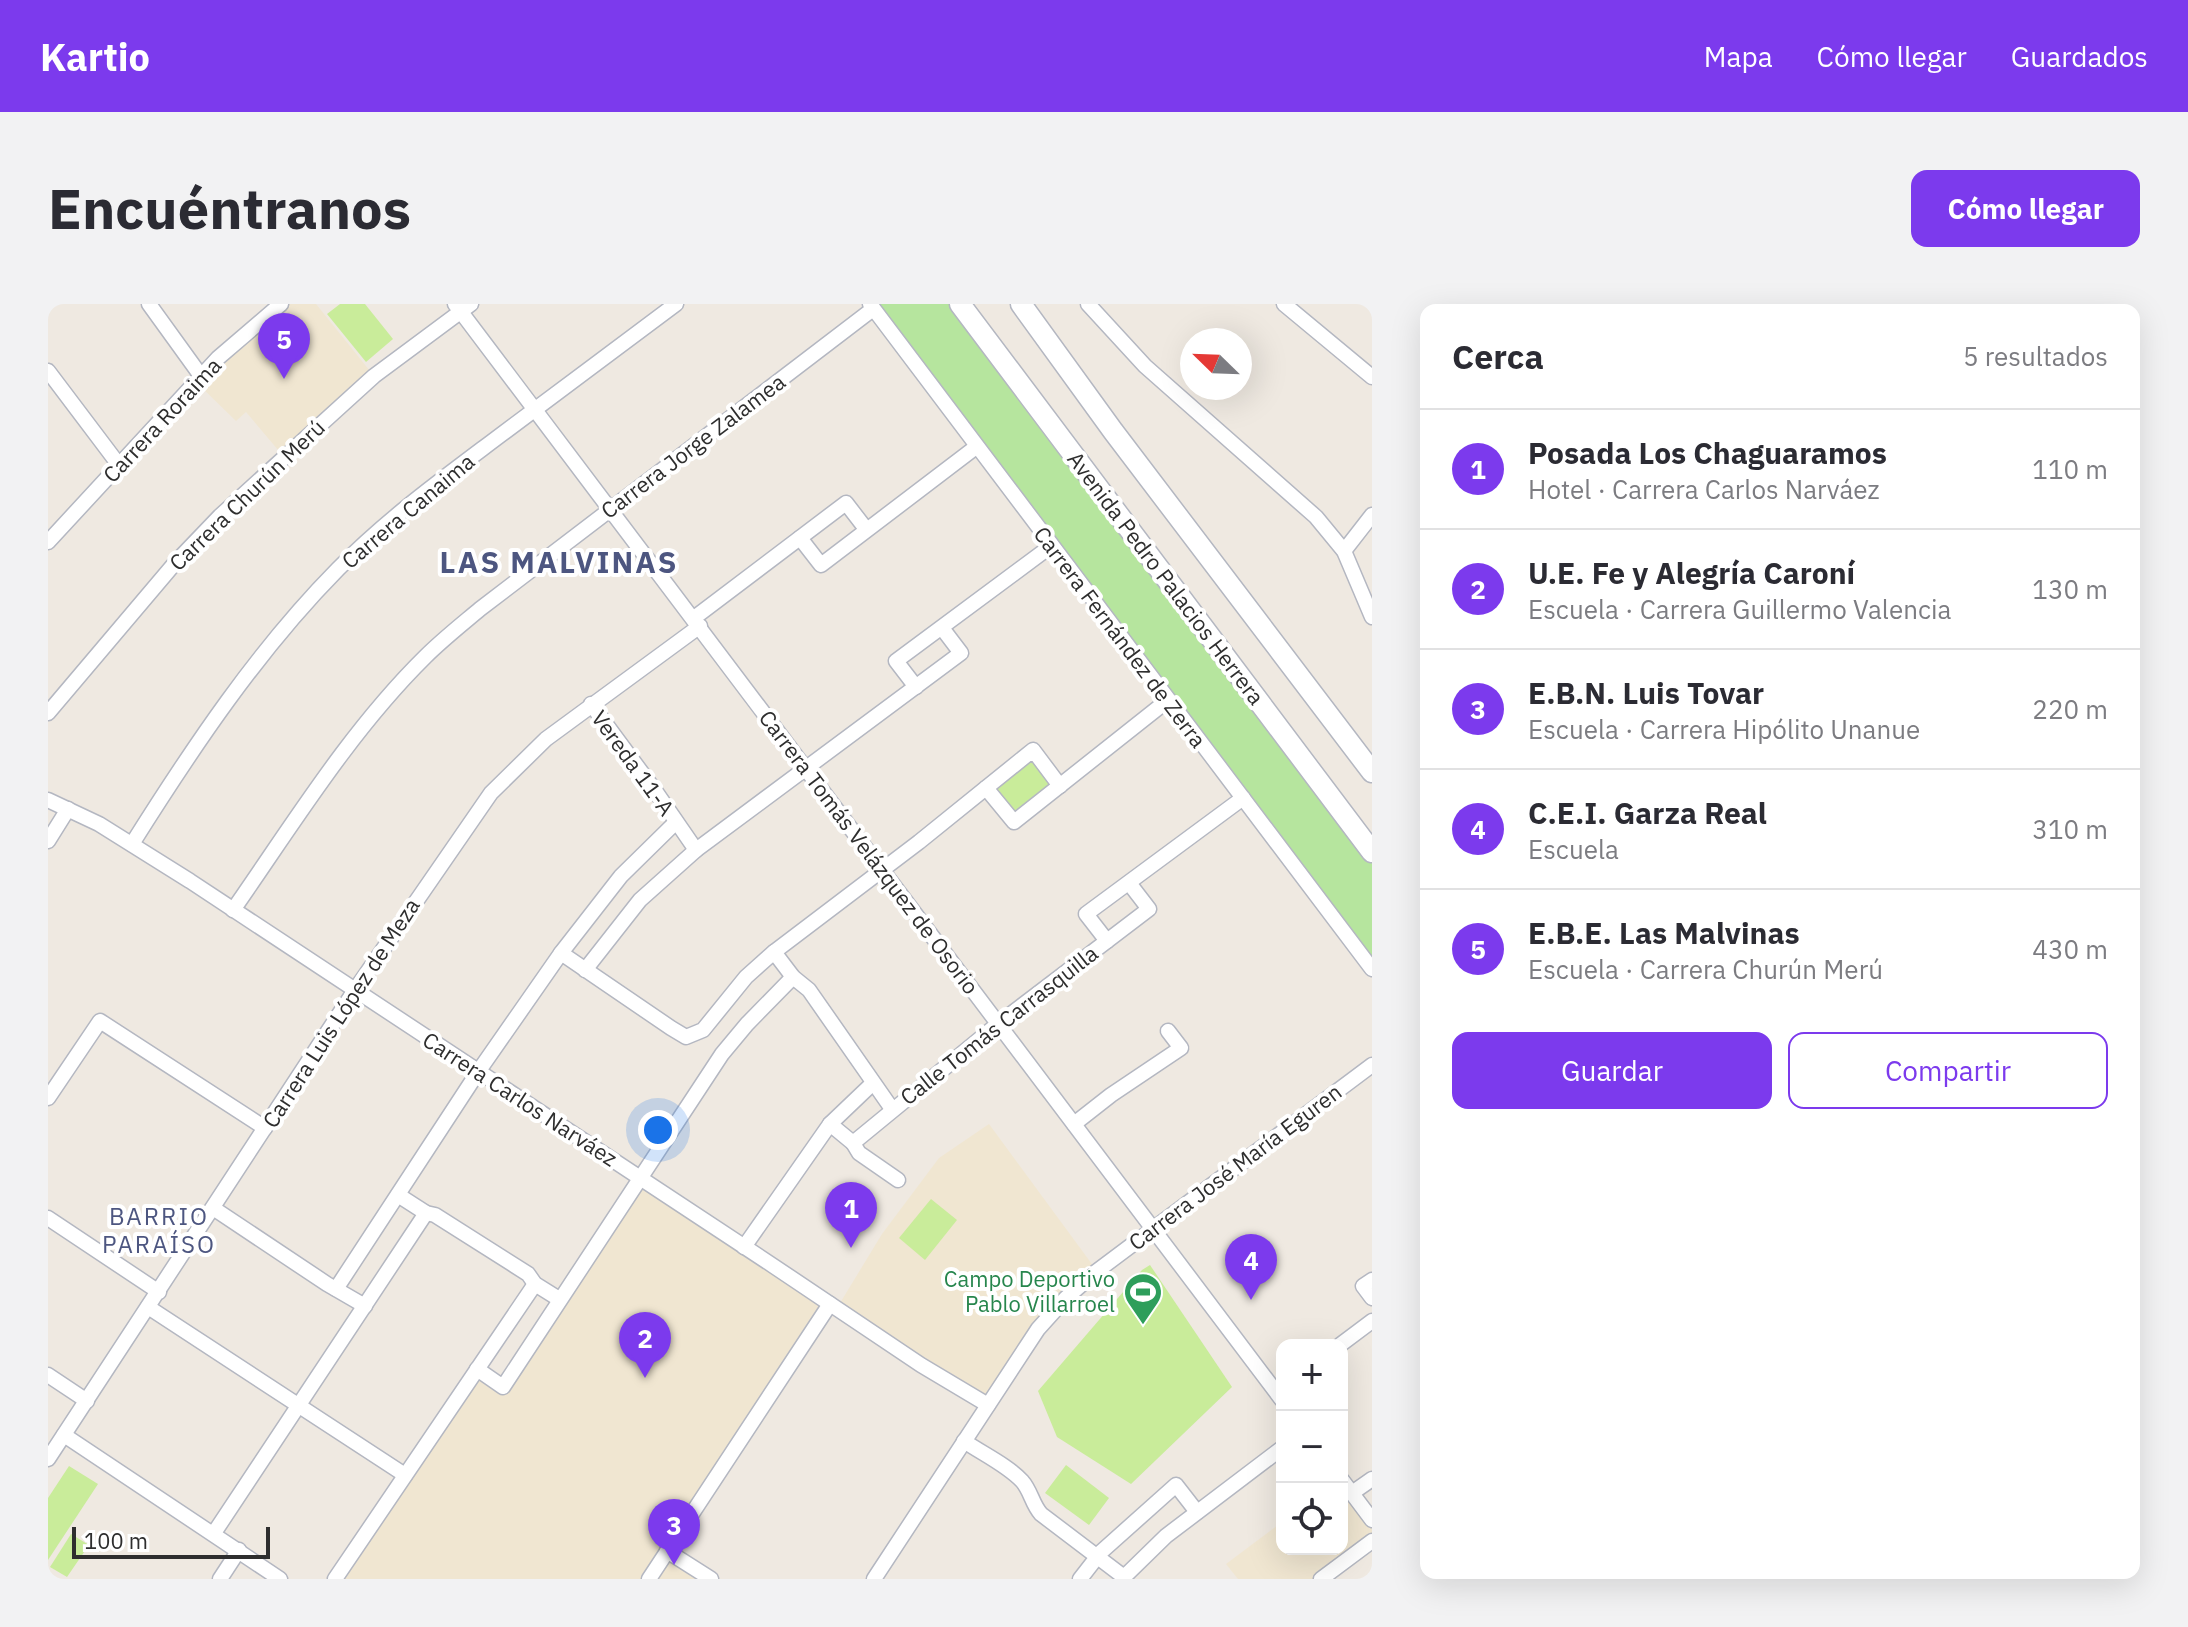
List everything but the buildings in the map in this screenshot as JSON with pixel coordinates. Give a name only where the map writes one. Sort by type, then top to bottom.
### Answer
[{"type":"main road","name":"Avenida Pedro Palacios Herrera","points":[[960,304],[1372,852]]},
{"type":"main road","name":"Avenida Pedro Palacios Herrera","points":[[1021,304],[1113,431],[1372,772]]},
{"type":"street","points":[[149,304],[201,376]]},
{"type":"street","name":"Carrera Roraima","points":[[48,542],[218,358],[281,304]]},
{"type":"street","name":"Carrera Canaima","points":[[132,844],[243,681],[329,578],[397,515],[676,304]]},
{"type":"street","points":[[1088,304],[1145,366],[1316,517],[1344,551],[1372,617]]},
{"type":"street","points":[[1284,304],[1372,377]]},
{"type":"street","name":"Carrera Tomás Velázquez de Osorio","points":[[462,306],[535,409],[882,871],[1276,1388]]},
{"type":"street","name":"Carrera Churún Merú","points":[[48,713],[175,563],[220,516],[374,376],[462,306]]},
{"type":"street","name":"Carrera Fernández de Zerra","points":[[872,307],[1372,969]]},
{"type":"street","name":"Carrera Jorge Zalamea","points":[[233,910],[341,756],[410,672],[480,609],[872,307]]},
{"type":"street","points":[[48,371],[119,465]]},
{"type":"street","points":[[800,538],[821,565],[976,447]]},
{"type":"street","name":"Carrera Luis López de Meza","points":[[48,1459],[355,990],[491,793],[529,753],[846,503],[866,529]]},
{"type":"street","points":[[1344,551],[1372,515]]},
{"type":"street","points":[[916,687],[896,661],[1051,546]]},
{"type":"street","points":[[585,970],[640,900],[696,850],[961,653],[942,628]]},
{"type":"street","points":[[986,788],[1014,822],[1168,700]]},
{"type":"street","name":"Vereda 11-A","points":[[591,704],[696,850]]},
{"type":"street","points":[[561,953],[686,1037],[703,1030],[746,977],[774,952],[882,871],[1033,750],[1060,786]]},
{"type":"street","name":"Calle Tomás Carrasquilla","points":[[1107,941],[1086,914],[1243,798]]},
{"type":"street","points":[[48,841],[56,803]]},
{"type":"street","name":"Carrera Carlos Narváez","points":[[56,803],[132,844],[921,1365],[988,1405]]},
{"type":"street","points":[[336,1289],[478,1072],[561,953],[621,876],[676,822]]},
{"type":"street","name":"Calle Tomás Carrasquilla","points":[[853,1143],[998,1024],[1149,909],[1129,883]]},
{"type":"street","points":[[774,952],[793,977],[809,990],[873,1083]]},
{"type":"street","points":[[477,1369],[503,1387],[726,1048],[793,977]]},
{"type":"street","points":[[48,1098],[100,1021],[265,1128]]},
{"type":"street","points":[[703,1030],[726,1048]]},
{"type":"street","points":[[1074,1124],[1181,1048],[1168,1031]]},
{"type":"street","name":"Carrera José María Eguren","points":[[874,1579],[1052,1312],[1092,1275],[1372,1065]]},
{"type":"street","name":"Calle Tomás Carrasquilla","points":[[744,1247],[830,1124],[873,1083],[892,1109]]},
{"type":"street","points":[[830,1124],[853,1143],[859,1153],[898,1180]]},
{"type":"street","points":[[398,1195],[528,1274],[535,1284],[559,1299]]},
{"type":"street","points":[[213,1208],[365,1306]]},
{"type":"street","points":[[214,1533],[426,1213]]},
{"type":"street","points":[[48,1218],[159,1292]]},
{"type":"street","points":[[1372,1280],[1363,1286],[1372,1298]]},
{"type":"street","points":[[335,1579],[535,1284]]},
{"type":"street","points":[[649,1579],[830,1304]]},
{"type":"street","points":[[148,1307],[405,1475]]},
{"type":"street","points":[[1348,1339],[1372,1321]]},
{"type":"street","points":[[48,1375],[87,1401]]},
{"type":"street","points":[[64,1435],[280,1579]]},
{"type":"street","points":[[964,1441],[1010,1471],[1022,1482],[1041,1514],[1124,1577],[1153,1547],[1276,1453]]},
{"type":"street","points":[[1352,1493],[1372,1479]]},
{"type":"street","points":[[1344,1483],[1372,1520]]},
{"type":"street","points":[[1083,1577],[1098,1555],[1176,1485],[1197,1512]]},
{"type":"street","points":[[1321,1579],[1372,1541]]},
{"type":"street","points":[[220,1579],[239,1550]]},
{"type":"street","points":[[667,1551],[711,1579]]},
{"type":"shaded area","points":[[281,304],[316,304],[374,376],[284,457],[246,412],[236,421],[196,382]]},
{"type":"shaded area","points":[[989,1124],[1097,1271],[1066,1298],[988,1405],[837,1308],[882,1234],[939,1158]]},
{"type":"shaded area","points":[[640,1179],[830,1304],[668,1550],[711,1579],[335,1579],[477,1369],[502,1387]]},
{"type":"shaded area","points":[[1348,1488],[1372,1520],[1372,1541],[1321,1579],[1238,1579],[1226,1564],[1276,1526],[1276,1555],[1348,1555]]},
{"type":"green space","points":[[340,304],[365,304],[393,339],[366,362],[327,314]]},
{"type":"green space","points":[[870,304],[960,304],[1372,852],[1372,969]]},
{"type":"green space","points":[[1034,758],[1055,786],[1016,816],[995,787]]},
{"type":"green space","points":[[931,1199],[957,1220],[925,1260],[899,1238]]},
{"type":"green space","name":"Campo Deportivo Pablo Villarroel","points":[[1150,1265],[1232,1387],[1131,1484],[1057,1437],[1038,1391],[1142,1270]]},
{"type":"green space","points":[[1066,1465],[1109,1498],[1089,1525],[1045,1493]]},
{"type":"green space","points":[[69,1466],[98,1484],[48,1560],[48,1498]]},
{"type":"green space","points":[[71,1534],[89,1545],[67,1577],[50,1567]]},
{"type":"place","name":"E.B.E. Las Malvinas","points":[[284,379]]},
{"type":"place","name":"Posada Los Chaguaramos","points":[[851,1248]]},
{"type":"place","name":"C.E.I. Garza Real","points":[[1251,1300]]},
{"type":"place","name":"Campo Deportivo Pablo Villarroel","points":[[1143,1326]]},
{"type":"place","name":"U.E. Fe y Alegría Caroní","points":[[645,1378]]},
{"type":"place","name":"E.B.N. Luis Tovar","points":[[674,1565]]},
{"type":"district","name":"LAS MALVINAS","points":[[559,563]]},
{"type":"district","name":"BARRIO PARAÍSO","points":[[159,1231]]}]
